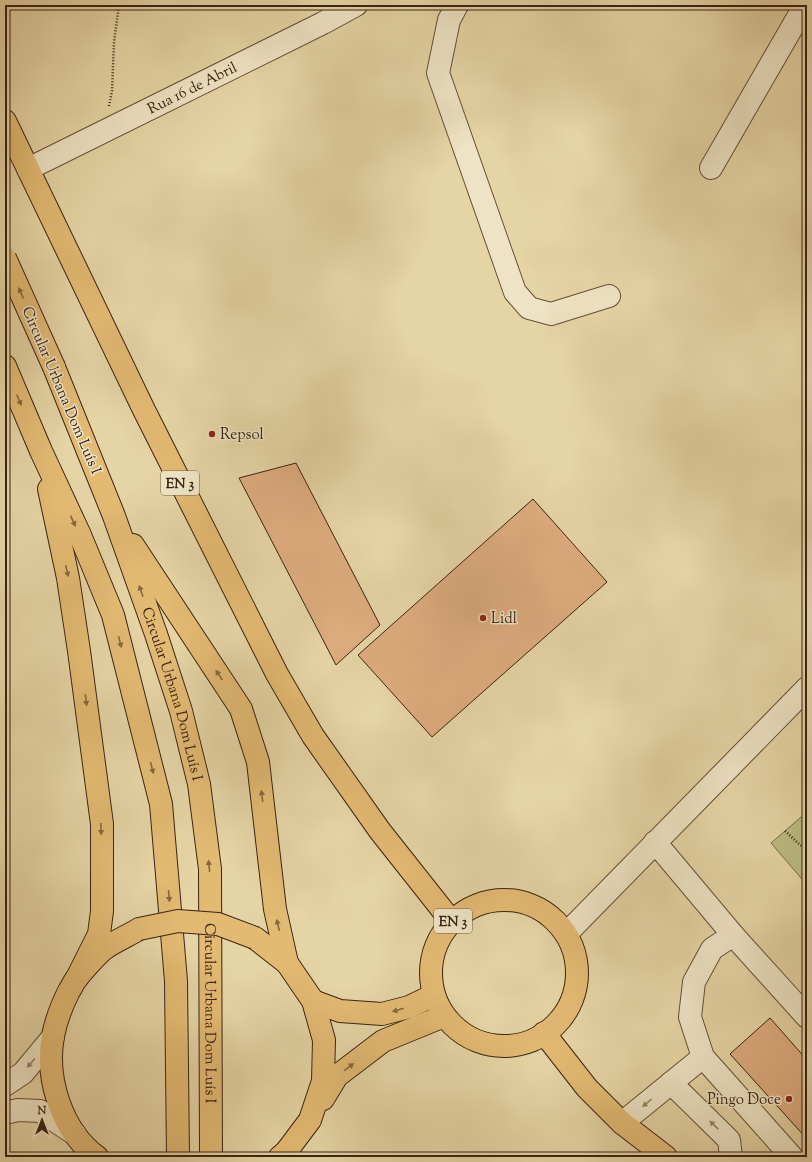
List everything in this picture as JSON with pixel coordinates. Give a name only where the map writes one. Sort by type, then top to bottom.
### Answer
[{"type":"main road","name":"EN 3","points":[[5,121],[144,410],[277,674],[312,736],[380,831],[452,922]]},
{"type":"main road","name":"Circular Urbana Dom Luís I","points":[[5,258],[54,367],[114,516],[156,634],[181,711],[199,784],[210,869],[211,1157]]},
{"type":"main road","points":[[5,366],[37,443],[80,535],[113,615],[161,804],[176,981],[178,1157]]},
{"type":"main road","points":[[37,443],[69,585],[102,824],[102,911],[100,926],[98,934],[61,1006],[53,1037],[51,1062],[55,1088],[62,1112],[88,1150]]},
{"type":"main road","points":[[114,516],[241,709],[258,762],[275,909],[287,963]]},
{"type":"main road","name":"EN 3","points":[[502,900],[527,904],[549,915],[566,934],[576,957],[577,982],[570,1006],[554,1026],[534,1040],[509,1046],[484,1044],[462,1033],[444,1016],[434,995],[430,973],[434,951],[444,930],[460,914],[480,904],[502,900]]},
{"type":"main road","points":[[76,978],[104,949],[139,930],[178,921],[218,924],[255,938],[287,963],[313,1001],[324,1040],[323,1081],[310,1120]]},
{"type":"main road","points":[[313,1001],[340,1011],[382,1014],[409,1007],[434,995]]},
{"type":"main road","points":[[284,1155],[310,1120],[336,1076],[384,1041],[444,1016]]},
{"type":"main road","points":[[544,1033],[587,1088],[622,1122],[666,1157]]},
{"type":"street","name":"Rua 16 de Abril","points":[[28,169],[356,5]]},
{"type":"street","points":[[457,5],[449,20],[438,73],[515,292],[529,308],[551,314],[609,296]]},
{"type":"street","points":[[711,168],[798,12]]},
{"type":"street","points":[[566,934],[807,688]]},
{"type":"street","points":[[655,842],[733,935],[807,1017]]},
{"type":"street","points":[[733,935],[712,949],[694,982],[690,1017],[703,1057],[792,1157]]},
{"type":"street","points":[[5,1084],[23,1073],[53,1037]]},
{"type":"street","points":[[622,1122],[703,1057]]},
{"type":"street","points":[[671,1083],[729,1140],[731,1157]]},
{"type":"street","points":[[5,1113],[18,1110],[40,1111],[88,1150]]},
{"type":"path","points":[[106,130],[106,116],[112,91],[114,42],[119,5]]},
{"type":"path","points":[[785,831],[807,851]]},
{"type":"green space","points":[[807,812],[807,885],[771,843]]},
{"type":"building","points":[[296,463],[380,625],[336,665],[239,478]]},
{"type":"building","name":"Lidl","points":[[533,499],[607,582],[432,737],[358,655]]},
{"type":"building","name":"Pingo Doce","points":[[770,1018],[807,1060],[807,1139],[730,1054]]},
{"type":"place","name":"Repsol","points":[[212,434]]},
{"type":"place","name":"Lidl","points":[[483,618]]},
{"type":"place","name":"Pingo Doce","points":[[789,1099]]}]
